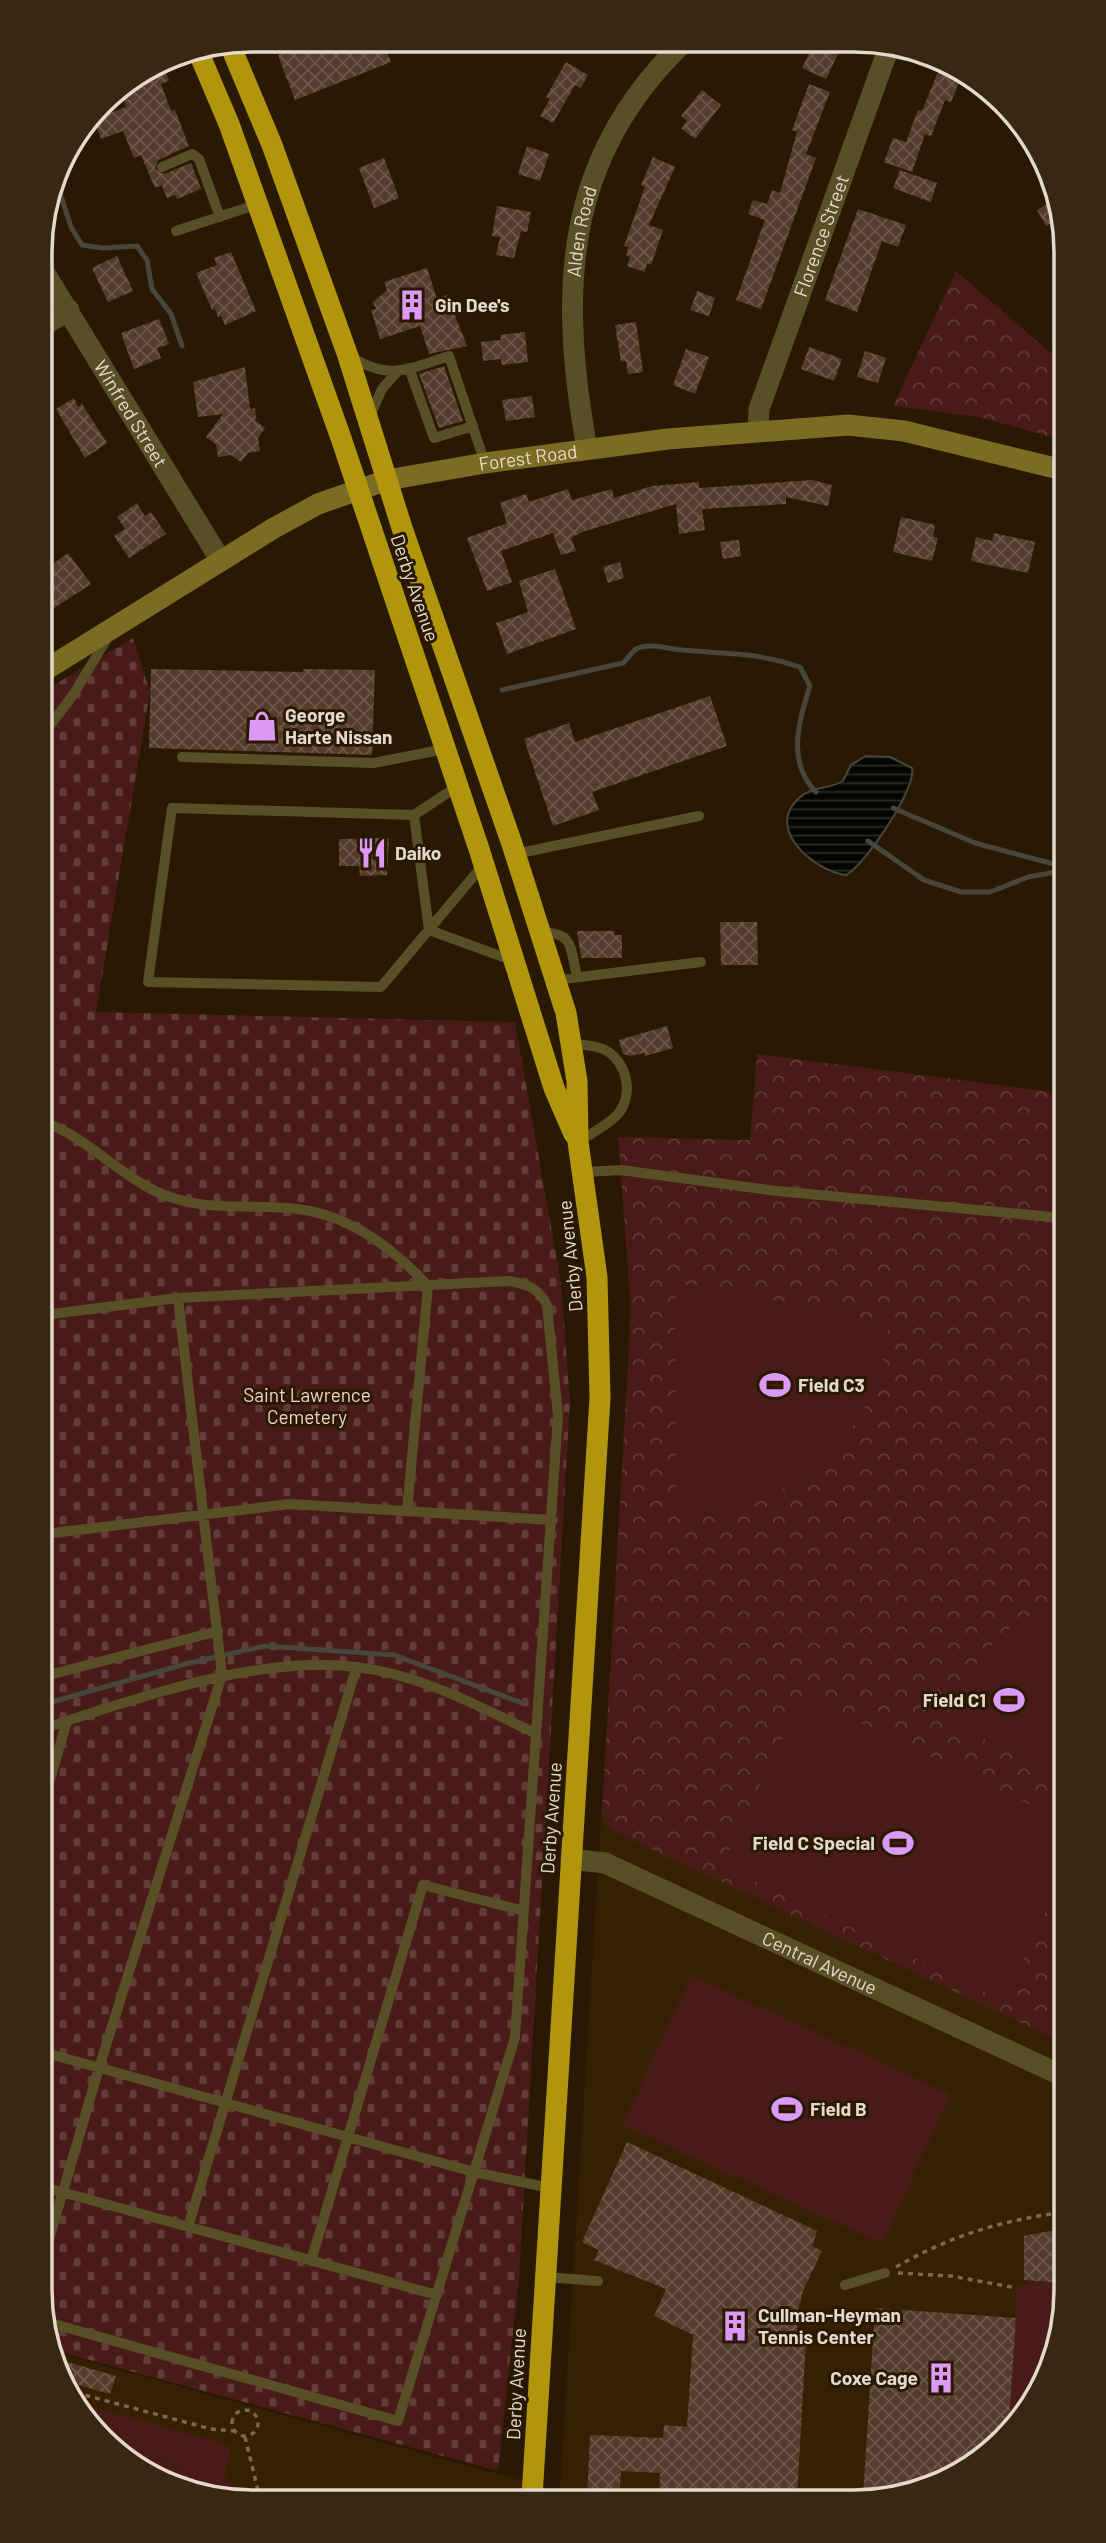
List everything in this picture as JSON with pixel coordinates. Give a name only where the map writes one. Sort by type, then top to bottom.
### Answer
[{"type":"highway","name":"Derby Avenue","points":[[234,53],[276,156],[348,356],[387,480],[515,854],[556,980],[577,1081],[578,1142],[597,1277],[600,1398],[531,2490]]},
{"type":"highway","name":"Derby Avenue","points":[[201,59],[229,124],[357,488],[484,863],[554,1088],[578,1142]]},
{"type":"highway","points":[[484,863],[515,854]]},
{"type":"main road","name":"Forest Road","points":[[53,665],[296,516],[357,488],[387,480],[587,449],[758,430],[872,426],[943,440],[1054,468]]},
{"type":"street","name":"Alden Road","points":[[587,449],[573,332],[572,293],[580,223],[591,181],[620,119],[635,96],[676,52]]},
{"type":"street","name":"Florence Street","points":[[758,430],[759,409],[886,55]]},
{"type":"street","name":"Winfred Street","points":[[53,285],[221,561]]},
{"type":"street","points":[[53,320],[69,310]]},
{"type":"street","name":"Central Avenue","points":[[571,1859],[605,1863],[1053,2071]]},
{"type":"lane","points":[[162,166],[192,154],[199,159],[220,217]]},
{"type":"lane","points":[[176,231],[258,204]]},
{"type":"lane","points":[[348,356],[375,370],[397,372],[449,356],[454,381],[485,463]]},
{"type":"lane","points":[[410,368],[430,416],[434,438],[473,426]]},
{"type":"lane","points":[[369,418],[382,389],[397,372]]},
{"type":"lane","points":[[53,722],[74,695],[113,629]]},
{"type":"lane","points":[[182,757],[374,763],[445,749]]},
{"type":"lane","points":[[458,786],[414,815],[172,808],[148,982],[381,987],[484,863]]},
{"type":"lane","points":[[414,815],[429,930]]},
{"type":"lane","points":[[515,854],[699,816]]},
{"type":"lane","points":[[429,930],[514,961]]},
{"type":"lane","points":[[541,933],[558,932],[564,936],[570,945],[577,976]]},
{"type":"lane","points":[[556,980],[701,962]]},
{"type":"lane","points":[[571,1043],[603,1049],[618,1060],[627,1080],[626,1098],[617,1116],[578,1142]]},
{"type":"lane","points":[[53,1125],[70,1131],[152,1189],[199,1206],[297,1209],[333,1216],[373,1237],[409,1265],[428,1286],[407,1510]]},
{"type":"lane","points":[[584,1172],[621,1170],[777,1191],[1054,1217]]},
{"type":"lane","points":[[52,1314],[178,1298],[509,1282],[527,1284],[540,1292],[547,1305],[558,1416],[515,2037],[438,2295],[397,2421],[56,2324]]},
{"type":"lane","points":[[52,2228],[222,1670],[178,1298]]},
{"type":"lane","points":[[52,1533],[290,1504],[552,1520]]},
{"type":"lane","points":[[52,1674],[218,1631]]},
{"type":"lane","points":[[52,1726],[222,1670],[300,1663],[390,1673],[445,1689],[535,1733]]},
{"type":"lane","points":[[188,2227],[356,1669]]},
{"type":"lane","points":[[52,1772],[67,1721]]},
{"type":"lane","points":[[311,2261],[423,1885],[524,1911]]},
{"type":"lane","points":[[52,2054],[474,2172],[550,2188]]},
{"type":"lane","points":[[52,2190],[438,2295]]},
{"type":"lane","points":[[845,2285],[885,2273]]},
{"type":"lane","points":[[545,2277],[598,2281]]},
{"type":"path","points":[[885,2273],[935,2245],[983,2227],[1053,2214]]},
{"type":"path","points":[[885,2273],[951,2276],[1017,2288]]},
{"type":"path","points":[[81,2393],[211,2429],[234,2431],[245,2437],[258,2490]]},
{"type":"path","points":[[234,2431],[232,2422],[236,2414],[244,2410],[253,2412],[258,2419],[258,2427],[253,2434],[245,2437]]},
{"type":"shaded area","points":[[866,756],[890,757],[912,768],[911,778],[898,809],[876,843],[846,875],[821,866],[798,847],[787,823],[789,811],[803,795],[843,781],[851,765]]},
{"type":"shaded area","points":[[757,1054],[1046,1091],[1054,1095],[1052,2316],[1038,2367],[1020,2402],[1004,2422],[965,2457],[918,2480],[879,2489],[853,2490],[560,2490],[629,1361],[630,1270],[618,1137],[750,1140]]},
{"type":"shaded area","points":[[64,2355],[556,2490],[240,2490],[188,2480],[141,2457],[111,2432],[79,2390]]},
{"type":"green space","points":[[956,271],[1054,356],[1054,438],[979,417],[893,406]]},
{"type":"green space","name":"Saint Lawrence Cemetery","points":[[133,638],[150,692],[96,1012],[515,1022],[561,1283],[570,1402],[519,2277],[498,2471],[63,2353],[59,2342],[52,2290],[53,686]]},
{"type":"green space","points":[[757,1054],[1046,1091],[1054,1095],[1053,2038],[610,1830],[602,1814],[631,1311],[618,1137],[750,1140]]},
{"type":"green space","name":"Field C3","points":[[685,1285],[698,1285],[889,1323],[882,1365],[872,1392],[858,1418],[821,1462],[773,1495],[746,1507],[714,1516],[676,1518],[675,1303],[677,1292]]},
{"type":"green space","name":"Field C1","points":[[1053,1607],[1053,1772],[945,1721],[965,1682],[990,1647],[1006,1632],[1042,1610]]},
{"type":"green space","name":"Field C Special","points":[[803,1695],[1053,1816],[1053,1896],[1003,2001],[722,1865]]},
{"type":"green space","name":"Field B","points":[[691,1975],[951,2094],[882,2244],[622,2125]]},
{"type":"green space","points":[[1053,2273],[1052,2316],[1047,2342],[1027,2390],[1009,2416],[1017,2288]]},
{"type":"green space","points":[[90,2407],[232,2446],[224,2473],[235,2489],[189,2480],[176,2466],[160,2457],[131,2449],[111,2432]]},
{"type":"green space","points":[[131,2449],[160,2459],[190,2481],[164,2470]]},
{"type":"building","points":[[286,52],[387,52],[391,62],[295,100],[278,55]]},
{"type":"building","points":[[810,52],[838,54],[826,79],[802,68]]},
{"type":"building","points":[[566,62],[588,75],[581,88],[575,85],[553,123],[540,116],[550,99],[546,97]]},
{"type":"building","points":[[938,71],[959,82],[951,102],[945,100],[931,136],[925,134],[912,172],[884,162],[893,138],[906,142],[918,110],[922,111]]},
{"type":"building","points":[[166,73],[169,81],[161,84],[189,146],[158,160],[155,169],[164,174],[191,163],[201,189],[177,199],[175,195],[167,198],[162,185],[155,188],[141,155],[134,158],[123,131],[101,139],[97,127],[110,113],[126,107],[124,100],[141,86]]},
{"type":"building","points":[[809,84],[830,92],[806,154],[816,158],[761,309],[736,300],[765,220],[748,214],[753,200],[767,204],[772,190],[780,193],[797,132],[792,130]]},
{"type":"building","points":[[702,90],[721,105],[695,139],[681,128],[687,121],[681,116]]},
{"type":"building","points":[[527,146],[549,154],[540,181],[518,174]]},
{"type":"building","points":[[653,157],[675,167],[649,225],[663,230],[651,265],[647,263],[645,272],[627,266],[630,257],[626,255],[629,247],[624,246],[645,187],[641,185]]},
{"type":"building","points":[[384,158],[399,198],[374,208],[359,168]]},
{"type":"building","points":[[900,170],[937,183],[931,202],[893,188]]},
{"type":"building","points":[[1048,204],[1051,223],[1046,226],[1037,210]]},
{"type":"building","points":[[497,206],[531,212],[527,232],[521,231],[514,258],[496,255],[500,237],[492,236]]},
{"type":"building","points":[[858,209],[906,225],[898,247],[882,241],[857,312],[825,300]]},
{"type":"building","points":[[231,252],[256,311],[225,325],[215,309],[212,310],[196,273],[217,265],[214,258]]},
{"type":"building","points":[[117,256],[133,291],[108,302],[92,268]]},
{"type":"building","name":"Gin Dee's","points":[[427,268],[437,299],[447,295],[467,346],[429,354],[420,326],[380,339],[371,310],[376,309],[373,302],[387,290],[384,282]]},
{"type":"building","points":[[697,291],[715,298],[709,316],[690,310]]},
{"type":"building","points":[[159,319],[169,344],[157,348],[161,358],[134,369],[121,333]]},
{"type":"building","points":[[636,322],[643,372],[628,374],[626,361],[621,362],[615,325]]},
{"type":"building","points":[[525,332],[528,362],[502,365],[501,359],[483,361],[481,342],[501,340],[500,335]]},
{"type":"building","points":[[809,347],[842,359],[834,381],[801,369]]},
{"type":"building","points":[[686,349],[709,357],[695,394],[673,385]]},
{"type":"building","points":[[865,351],[886,358],[878,383],[857,377]]},
{"type":"building","points":[[444,366],[463,421],[439,428],[419,374]]},
{"type":"building","points":[[245,367],[250,409],[255,408],[256,421],[265,428],[258,438],[260,451],[248,453],[241,462],[231,455],[218,457],[216,444],[206,437],[223,414],[198,417],[193,382]]},
{"type":"building","points":[[532,396],[535,417],[506,421],[502,400]]},
{"type":"building","points":[[74,398],[78,407],[82,404],[107,443],[85,458],[56,409]]},
{"type":"building","points":[[812,480],[832,485],[828,506],[786,497],[786,504],[702,509],[705,530],[679,534],[676,504],[582,532],[571,538],[576,551],[561,555],[553,533],[501,551],[512,582],[487,591],[467,538],[507,523],[500,503],[526,494],[529,502],[568,489],[572,500],[612,489],[614,498],[652,486],[699,482],[699,488]]},
{"type":"building","points":[[137,503],[145,516],[151,512],[166,534],[129,558],[114,536],[125,529],[117,517]]},
{"type":"building","points":[[901,517],[935,525],[933,537],[938,538],[932,561],[893,552]]},
{"type":"building","points":[[994,533],[1035,542],[1028,573],[971,561],[976,537],[992,541]]},
{"type":"building","points":[[739,540],[741,556],[723,559],[720,542]]},
{"type":"building","points":[[68,553],[91,584],[53,609],[53,564]]},
{"type":"building","points":[[620,562],[624,578],[608,583],[603,567]]},
{"type":"building","points":[[555,569],[576,629],[507,654],[496,623],[528,612],[519,581]]},
{"type":"building","name":"George Harte Nissan","points":[[151,669],[303,672],[303,669],[375,670],[372,755],[149,748]]},
{"type":"building","points":[[710,696],[727,746],[592,792],[599,810],[553,826],[524,739],[569,723],[575,742]]},
{"type":"building","points":[[389,838],[387,875],[360,876],[359,866],[339,866],[339,839]]},
{"type":"building","points":[[720,922],[757,922],[758,965],[721,965]]},
{"type":"building","points":[[577,931],[615,931],[614,935],[622,935],[622,958],[581,958]]},
{"type":"building","points":[[667,1026],[673,1048],[645,1056],[644,1053],[630,1056],[623,1054],[619,1040]]},
{"type":"building","name":"Cullman-Heyman Tennis Center","points":[[627,2142],[817,2231],[812,2246],[822,2251],[803,2291],[797,2315],[797,2341],[806,2341],[797,2490],[659,2490],[660,2473],[621,2471],[620,2488],[587,2490],[590,2435],[663,2438],[664,2425],[687,2427],[693,2335],[654,2316],[666,2289],[594,2260],[599,2250],[582,2242]]},
{"type":"building","points":[[1053,2230],[1053,2282],[1024,2280],[1024,2236]]},
{"type":"building","name":"Coxe Cage","points":[[875,2308],[1016,2318],[1009,2415],[1004,2422],[965,2457],[942,2470],[905,2484],[863,2490]]},
{"type":"building","points":[[66,2362],[116,2376],[110,2394],[76,2384]]},
{"type":"waterway","points":[[61,196],[71,227],[82,245],[103,248],[137,246],[147,260],[152,289],[171,314],[182,346]]},
{"type":"waterway","points":[[502,690],[623,663],[636,649],[649,646],[755,656],[800,667],[810,686],[799,727],[798,755],[801,768],[816,792]]},
{"type":"waterway","points":[[893,808],[975,843],[1054,864]]},
{"type":"waterway","points":[[868,841],[924,880],[961,892],[990,892],[1028,877],[1054,872]]},
{"type":"waterway","points":[[52,1702],[185,1664],[265,1646],[394,1655],[522,1703]]},
{"type":"place","name":"Gin Dee's","points":[[412,305]]},
{"type":"place","name":"George Harte Nissan","points":[[262,726]]},
{"type":"place","name":"Daiko","points":[[372,853]]},
{"type":"place","name":"Field C3","points":[[775,1385]]},
{"type":"place","name":"Field C1","points":[[1009,1700]]},
{"type":"place","name":"Field C Special","points":[[898,1843]]},
{"type":"place","name":"Field B","points":[[787,2109]]},
{"type":"place","name":"Cullman-Heyman Tennis Center","points":[[735,2326]]},
{"type":"place","name":"Coxe Cage","points":[[941,2378]]}]
